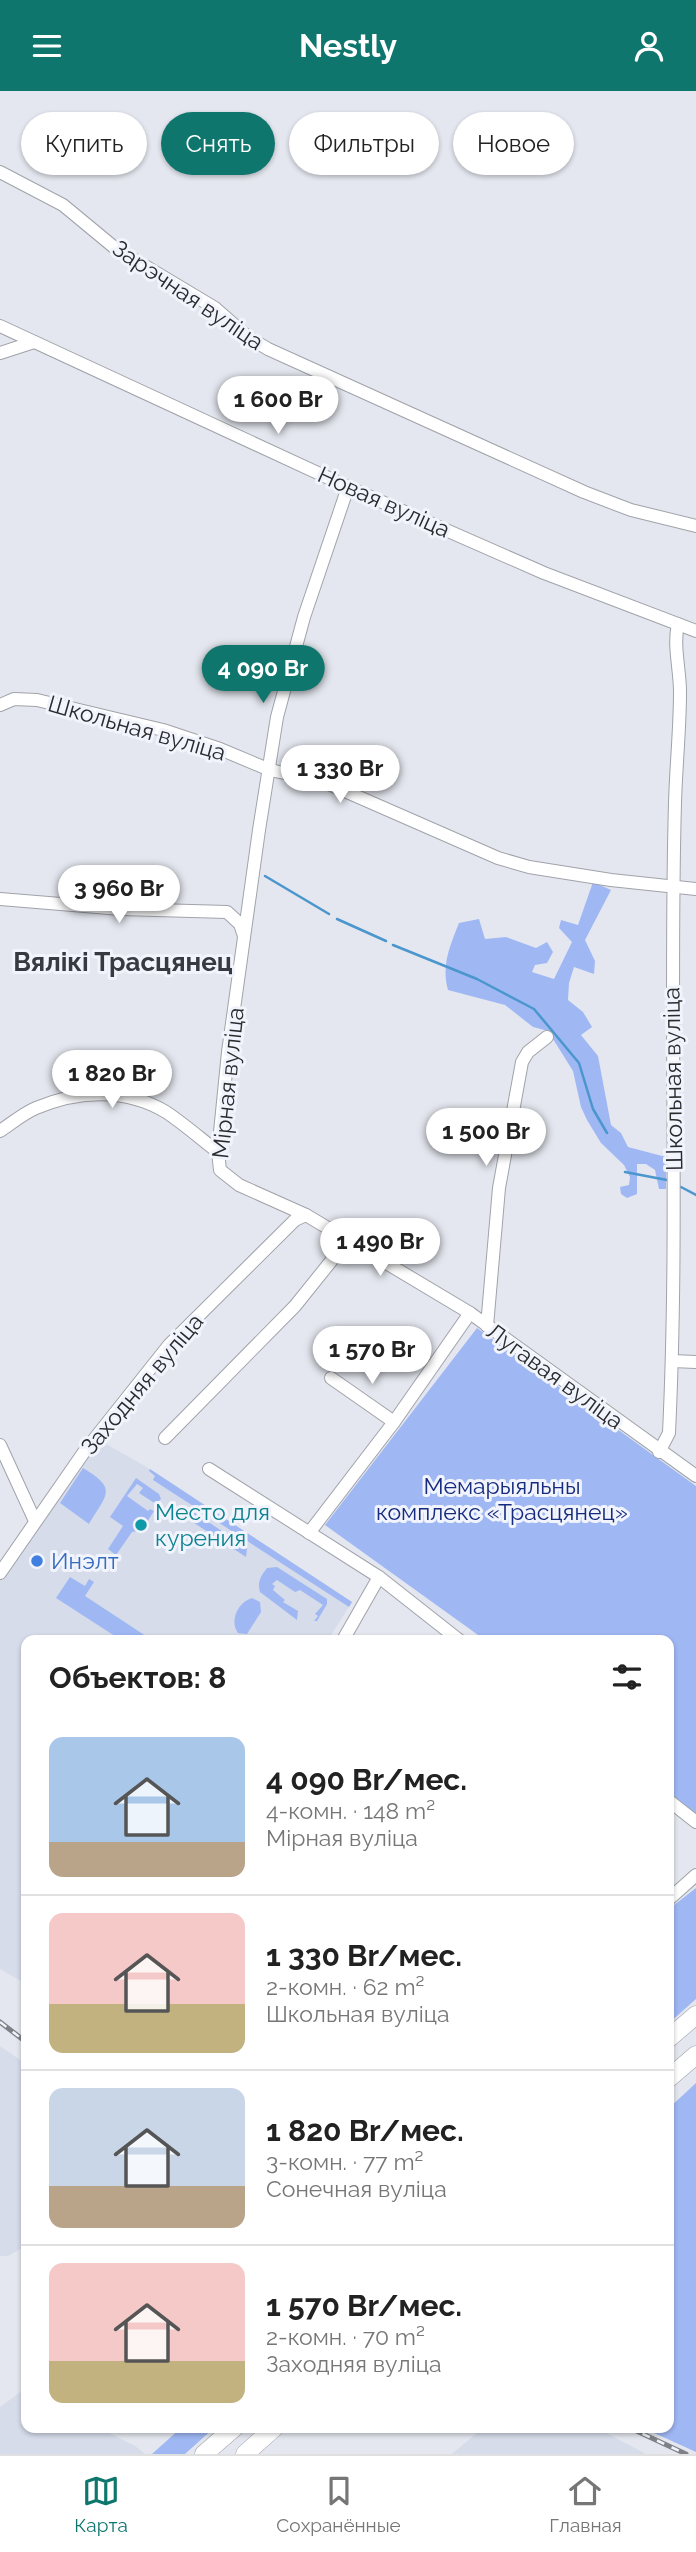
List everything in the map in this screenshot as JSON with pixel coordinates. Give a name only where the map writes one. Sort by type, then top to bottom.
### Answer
[{"type":"highway","points":[[674,2034],[696,2015]]},
{"type":"highway","points":[[674,2074],[696,2055]]},
{"type":"highway","points":[[674,2077],[696,2073]]},
{"type":"highway","points":[[204,2454],[228,2433]]},
{"type":"highway","points":[[245,2454],[268,2433]]},
{"type":"street","name":"Зарэчная вуліца","points":[[0,172],[63,205],[115,248],[215,307],[248,337],[268,349],[584,492],[631,510],[696,526]]},
{"type":"street","name":"Новая вуліца","points":[[0,327],[348,487],[544,573],[696,631]]},
{"type":"street","points":[[0,353],[34,342]]},
{"type":"street","name":"Мірная вуліца","points":[[306,1215],[231,1181],[220,1170],[218,1152],[228,1052],[277,717],[324,554],[348,487]]},
{"type":"street","points":[[673,887],[680,695],[676,636],[678,624]]},
{"type":"street","name":"Школьная вуліца","points":[[0,705],[14,699],[37,700],[109,715],[220,749],[270,770],[322,781],[498,858],[529,867],[696,889]]},
{"type":"street","name":"Школьная вуліца","points":[[672,1361],[673,887]]},
{"type":"street","points":[[0,899],[121,909],[249,915]]},
{"type":"street","points":[[227,912],[240,924],[245,940]]},
{"type":"street","points":[[487,1326],[499,1188],[522,1062],[528,1052],[547,1037]]},
{"type":"street","points":[[0,1131],[34,1109],[52,1102],[89,1094],[109,1093],[137,1100],[163,1111],[218,1152]]},
{"type":"street","name":"Лугавая вуліца","points":[[306,1215],[470,1313],[659,1452],[696,1476]]},
{"type":"street","name":"Заходняя вуліца","points":[[2,1566],[113,1414],[169,1345],[295,1220],[306,1215]]},
{"type":"street","points":[[165,1438],[295,1306],[348,1240]]},
{"type":"street","points":[[309,1533],[394,1422],[470,1313]]},
{"type":"street","points":[[659,1452],[669,1433],[672,1361],[696,1362]]},
{"type":"street","points":[[331,1378],[394,1422]]},
{"type":"street","points":[[0,1445],[35,1521]]},
{"type":"street","points":[[209,1469],[379,1577],[453,1635]]},
{"type":"street","points":[[346,1635],[379,1577]]},
{"type":"street","points":[[674,1805],[696,1822]]},
{"type":"street","points":[[674,1885],[691,1878]]},
{"type":"street","points":[[674,1894],[691,1878]]},
{"type":"shaded area","points":[[90,1435],[145,1466],[352,1602],[331,1635],[21,1635],[21,1981],[0,1969],[0,1564]]},
{"type":"shaded area","points":[[0,2046],[21,2061],[21,2249],[8,2256],[0,2256]]},
{"type":"shaded area","points":[[21,2392],[21,2433],[109,2433],[145,2454],[0,2454],[0,2407]]},
{"type":"shaded area","points":[[477,2433],[606,2433],[646,2454],[452,2454]]},
{"type":"green space","points":[[593,882],[611,890],[585,940],[595,961],[594,974],[574,967],[568,1000],[583,1012],[592,1027],[581,1035],[598,1056],[611,1125],[621,1133],[628,1147],[666,1157],[666,1189],[659,1189],[655,1170],[646,1164],[637,1164],[637,1194],[627,1198],[621,1194],[620,1187],[629,1185],[630,1177],[624,1165],[601,1143],[587,1120],[581,1107],[573,1071],[548,1031],[533,1027],[505,1005],[448,990],[446,981],[448,956],[459,923],[479,919],[485,939],[506,937],[536,948],[547,942],[553,952],[547,963],[535,965],[532,972],[554,979],[572,942],[559,928],[561,920],[578,925]]},
{"type":"green space","name":"Мемарыяльны комплекс «Трасцянец»","points":[[477,1328],[696,1486],[696,1818],[674,1798],[674,1635],[478,1635],[325,1525]]},
{"type":"green space","points":[[83,1468],[101,1481],[106,1493],[89,1524],[60,1503]]},
{"type":"green space","points":[[150,1469],[352,1602],[349,1607],[153,1480],[155,1476]]},
{"type":"green space","points":[[136,1478],[159,1494],[161,1499],[156,1504],[139,1493],[143,1488],[137,1484],[127,1496],[148,1511],[154,1511],[142,1530],[132,1532],[116,1555],[108,1549],[123,1526],[110,1517]]},
{"type":"green space","points":[[189,1509],[247,1548],[246,1557],[185,1517],[180,1523],[182,1512]]},
{"type":"green space","points":[[277,1567],[327,1599],[317,1621],[314,1621],[318,1616],[315,1614],[323,1605],[300,1590],[295,1592],[277,1580],[272,1584],[275,1586],[273,1590],[285,1600],[283,1602],[298,1611],[297,1620],[260,1592],[259,1582],[267,1568]]},
{"type":"green space","points":[[70,1577],[85,1586],[89,1579],[94,1582],[85,1596],[144,1635],[113,1635],[56,1598]]},
{"type":"green space","points":[[252,1598],[260,1602],[261,1612],[247,1634],[238,1633],[234,1623],[236,1612],[243,1603]]},
{"type":"green space","points":[[696,1888],[696,1999],[674,2019],[674,1905]]},
{"type":"green space","points":[[696,2083],[696,2452],[654,2433],[674,2433],[674,2103]]},
{"type":"green space","points":[[175,2433],[208,2433],[185,2454],[152,2454]]},
{"type":"waterway","points":[[265,876],[329,914]]},
{"type":"waterway","points":[[337,919],[386,941]]},
{"type":"waterway","points":[[393,945],[477,979],[534,1009],[579,1063],[593,1109],[607,1133]]},
{"type":"waterway","points":[[625,1172],[667,1180]]},
{"type":"waterway","points":[[681,1187],[696,1195]]},
{"type":"railway","points":[[0,2022],[21,2038]]},
{"type":"railway","points":[[641,2433],[686,2454]]},
{"type":"place","name":"Место для курения","points":[[141,1525]]},
{"type":"place","name":"Инэлт","points":[[37,1561]]},
{"type":"district","name":"Вялікі Трасцянец","points":[[123,962]]}]
